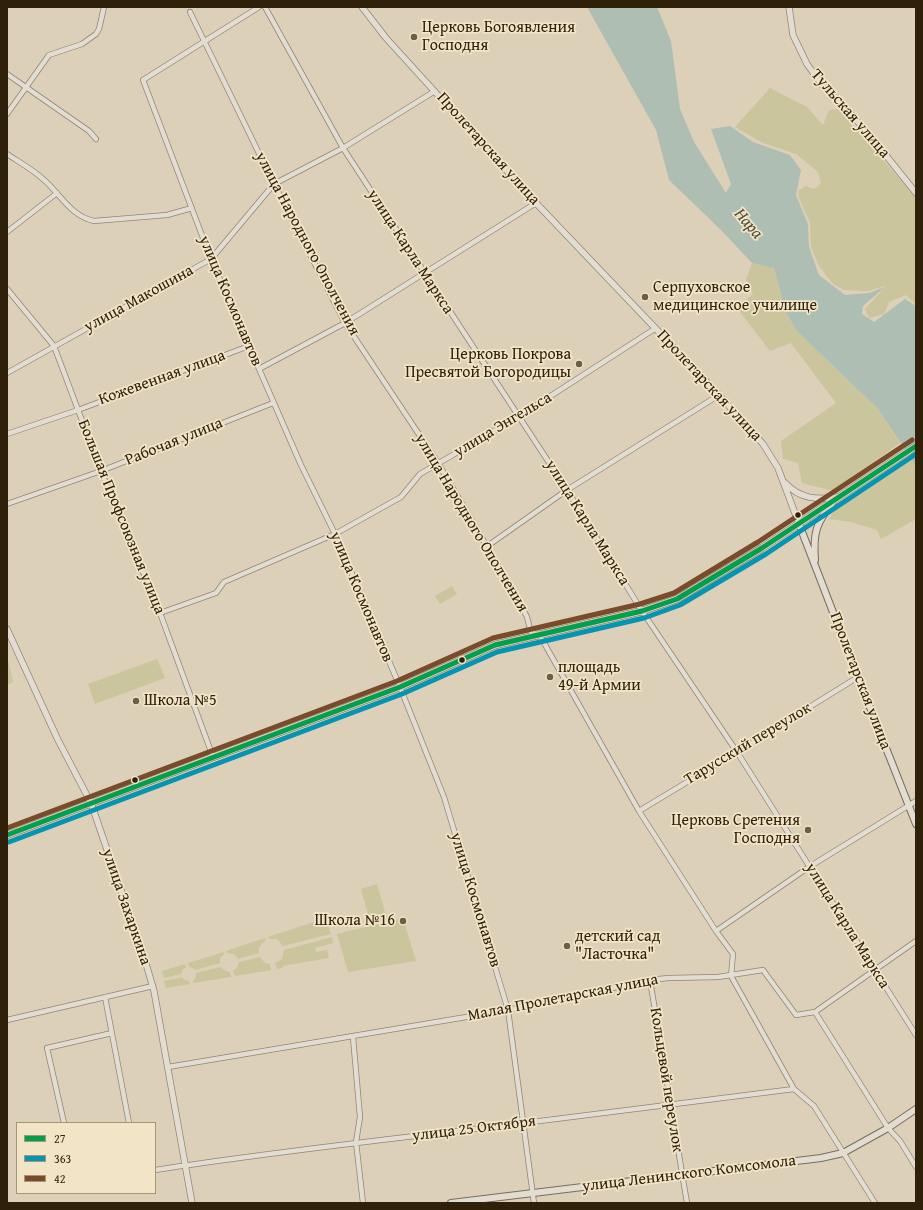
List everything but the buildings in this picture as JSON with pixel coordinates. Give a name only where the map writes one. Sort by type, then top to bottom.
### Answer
[{"type":"main road","points":[[7,836],[90,803],[400,687],[495,646],[539,634],[642,611],[676,599],[762,548],[916,446]]},
{"type":"main road","points":[[816,567],[814,545],[815,530],[823,515],[838,497]]},
{"type":"main road","name":"Пролетарская улица","points":[[799,524],[916,824]]},
{"type":"main road","name":"улица Ленинского Комсомола","points":[[451,1203],[821,1158],[843,1153],[888,1128],[916,1109]]},
{"type":"street","points":[[7,114],[49,55],[82,44],[96,34],[99,29],[104,7]]},
{"type":"street","points":[[204,41],[259,7]]},
{"type":"street","name":"улица Карла Маркса","points":[[265,7],[343,148],[567,490],[642,611],[737,752],[916,1035]]},
{"type":"street","name":"Пролетарская улица","points":[[362,7],[386,38],[536,203],[656,328],[763,444],[778,468],[799,524]]},
{"type":"street","name":"Тульская улица","points":[[789,7],[793,35],[807,64],[822,86],[837,98],[868,133],[916,193]]},
{"type":"street","name":"улица Народного Ополчения","points":[[190,12],[274,184],[345,323],[438,463],[524,612],[531,633],[539,634],[639,811],[716,931],[733,954],[731,976]]},
{"type":"street","name":"улица Космонавтов","points":[[204,41],[144,80],[211,259],[273,403],[301,465],[335,534],[400,687],[444,797],[508,1010],[534,1192],[534,1203]]},
{"type":"street","points":[[7,74],[89,131],[96,139]]},
{"type":"street","name":"улица Макошина","points":[[7,373],[211,259],[274,184],[343,148],[435,91]]},
{"type":"street","points":[[7,154],[42,178],[69,208],[86,219],[94,221],[167,215],[192,208]]},
{"type":"street","points":[[7,232],[57,193]]},
{"type":"street","points":[[259,368],[345,323],[536,203]]},
{"type":"street","name":"Большая Профсоюзная улица","points":[[7,290],[54,346],[101,471],[160,613],[213,757]]},
{"type":"street","name":"улица Энгельса","points":[[160,613],[216,593],[224,582],[335,534],[401,497],[420,474],[518,417],[656,328]]},
{"type":"street","name":"Кожевенная улица","points":[[7,434],[78,410],[249,346]]},
{"type":"street","points":[[486,547],[567,490],[719,395]]},
{"type":"street","name":"Рабочая улица","points":[[7,504],[101,471],[273,403]]},
{"type":"street","points":[[783,482],[792,491],[812,498],[824,499],[838,497]]},
{"type":"street","name":"улица Захаркина","points":[[7,629],[58,740],[90,803],[144,957],[153,986],[192,1203]]},
{"type":"street","name":"Тарусский переулок","points":[[639,811],[858,677]]},
{"type":"street","points":[[716,931],[809,867],[916,801]]},
{"type":"street","name":"Малая Пролетарская улица","points":[[168,1067],[508,1010],[650,980],[668,978],[731,976],[763,970],[796,1015],[815,1012],[874,969],[916,941]]},
{"type":"street","points":[[731,976],[794,1089],[814,1106],[875,1203]]},
{"type":"street","name":"Кольцевой переулок","points":[[650,980],[681,1175],[687,1203]]},
{"type":"street","points":[[7,1020],[153,986]]},
{"type":"street","points":[[105,997],[129,1122]]},
{"type":"street","points":[[815,1012],[888,1128],[900,1140],[916,1167]]},
{"type":"street","points":[[64,1122],[47,1048],[112,1033]]},
{"type":"street","points":[[353,1037],[360,1116],[356,1142],[363,1203]]},
{"type":"street","name":"улица 25 Октября","points":[[156,1170],[215,1160],[356,1142],[794,1089]]},
{"type":"shaded area","points":[[770,88],[807,107],[823,125],[829,110],[839,109],[916,198],[916,304],[906,295],[889,302],[884,314],[869,318],[865,309],[886,286],[868,291],[844,290],[833,284],[819,266],[811,247],[810,223],[799,198],[798,191],[806,186],[814,189],[821,184],[818,172],[796,154],[763,143],[735,127]]},
{"type":"shaded area","points":[[752,263],[774,268],[786,312],[796,330],[878,409],[900,443],[833,491],[802,483],[798,463],[783,459],[781,441],[836,403],[791,343],[770,351],[737,308],[753,294],[746,280]]},
{"type":"shaded area","points":[[911,458],[916,466],[916,519],[881,539],[877,530],[851,522],[829,519],[839,504]]},
{"type":"shaded area","points":[[452,586],[457,594],[440,604],[435,596]]},
{"type":"shaded area","points":[[7,656],[13,682],[7,685]]},
{"type":"shaded area","points":[[157,659],[165,678],[95,704],[88,684]]},
{"type":"shaded area","points":[[377,884],[387,919],[371,924],[361,889]]},
{"type":"shaded area","points":[[326,918],[331,934],[283,946],[277,939],[269,939],[268,937]]},
{"type":"shaded area","points":[[403,918],[416,961],[348,972],[337,934]]},
{"type":"shaded area","points":[[332,937],[333,943],[315,948],[316,952],[327,950],[329,958],[283,966],[283,968],[277,969],[275,963],[282,959],[284,950]]},
{"type":"shaded area","points":[[265,938],[266,941],[260,946],[259,953],[238,959],[234,954],[227,953],[226,951]]},
{"type":"shaded area","points":[[224,952],[220,958],[220,963],[195,970],[194,968],[189,967],[188,963]]},
{"type":"shaded area","points":[[260,957],[265,963],[270,964],[271,970],[235,976],[233,971],[237,968],[239,962]]},
{"type":"shaded area","points":[[185,964],[186,968],[183,969],[181,974],[164,978],[162,971]]},
{"type":"shaded area","points":[[220,967],[230,972],[231,977],[193,983],[196,973]]},
{"type":"shaded area","points":[[182,977],[184,980],[189,981],[190,984],[166,988],[164,981]]},
{"type":"water","name":"Нара","points":[[587,7],[657,7],[671,41],[680,109],[694,142],[726,193],[731,184],[711,129],[730,126],[753,142],[790,155],[801,170],[796,195],[808,224],[809,247],[819,275],[845,295],[869,293],[885,287],[863,306],[862,314],[874,322],[905,299],[916,306],[916,466],[878,409],[796,330],[786,312],[774,268],[752,263],[720,229],[669,180],[656,130]]},
{"type":"transit line","name":"42","points":[[7,828],[397,681],[493,638],[640,604],[674,593],[758,542],[912,440]]},
{"type":"transit line","name":"27","points":[[7,835],[400,687],[495,645],[642,611],[677,599],[762,548],[916,446]]},
{"type":"transit line","name":"363","points":[[9,842],[402,694],[497,652],[644,618],[680,605],[766,554],[916,454]]},
{"type":"place","name":"Церковь Богоявления Господня","points":[[414,37]]},
{"type":"place","name":"Серпуховское медицинское училище","points":[[645,297]]},
{"type":"place","name":"Церковь Покрова Пресвятой Богородицы","points":[[579,364]]},
{"type":"place","name":"площадь 49-й Армии","points":[[550,677]]},
{"type":"place","name":"Школа №5","points":[[136,701]]},
{"type":"place","name":"Церковь Сретения Господня","points":[[808,830]]},
{"type":"place","name":"Школа №16","points":[[403,921]]},
{"type":"place","name":"детский сад \"Ласточка\"","points":[[567,946]]}]
